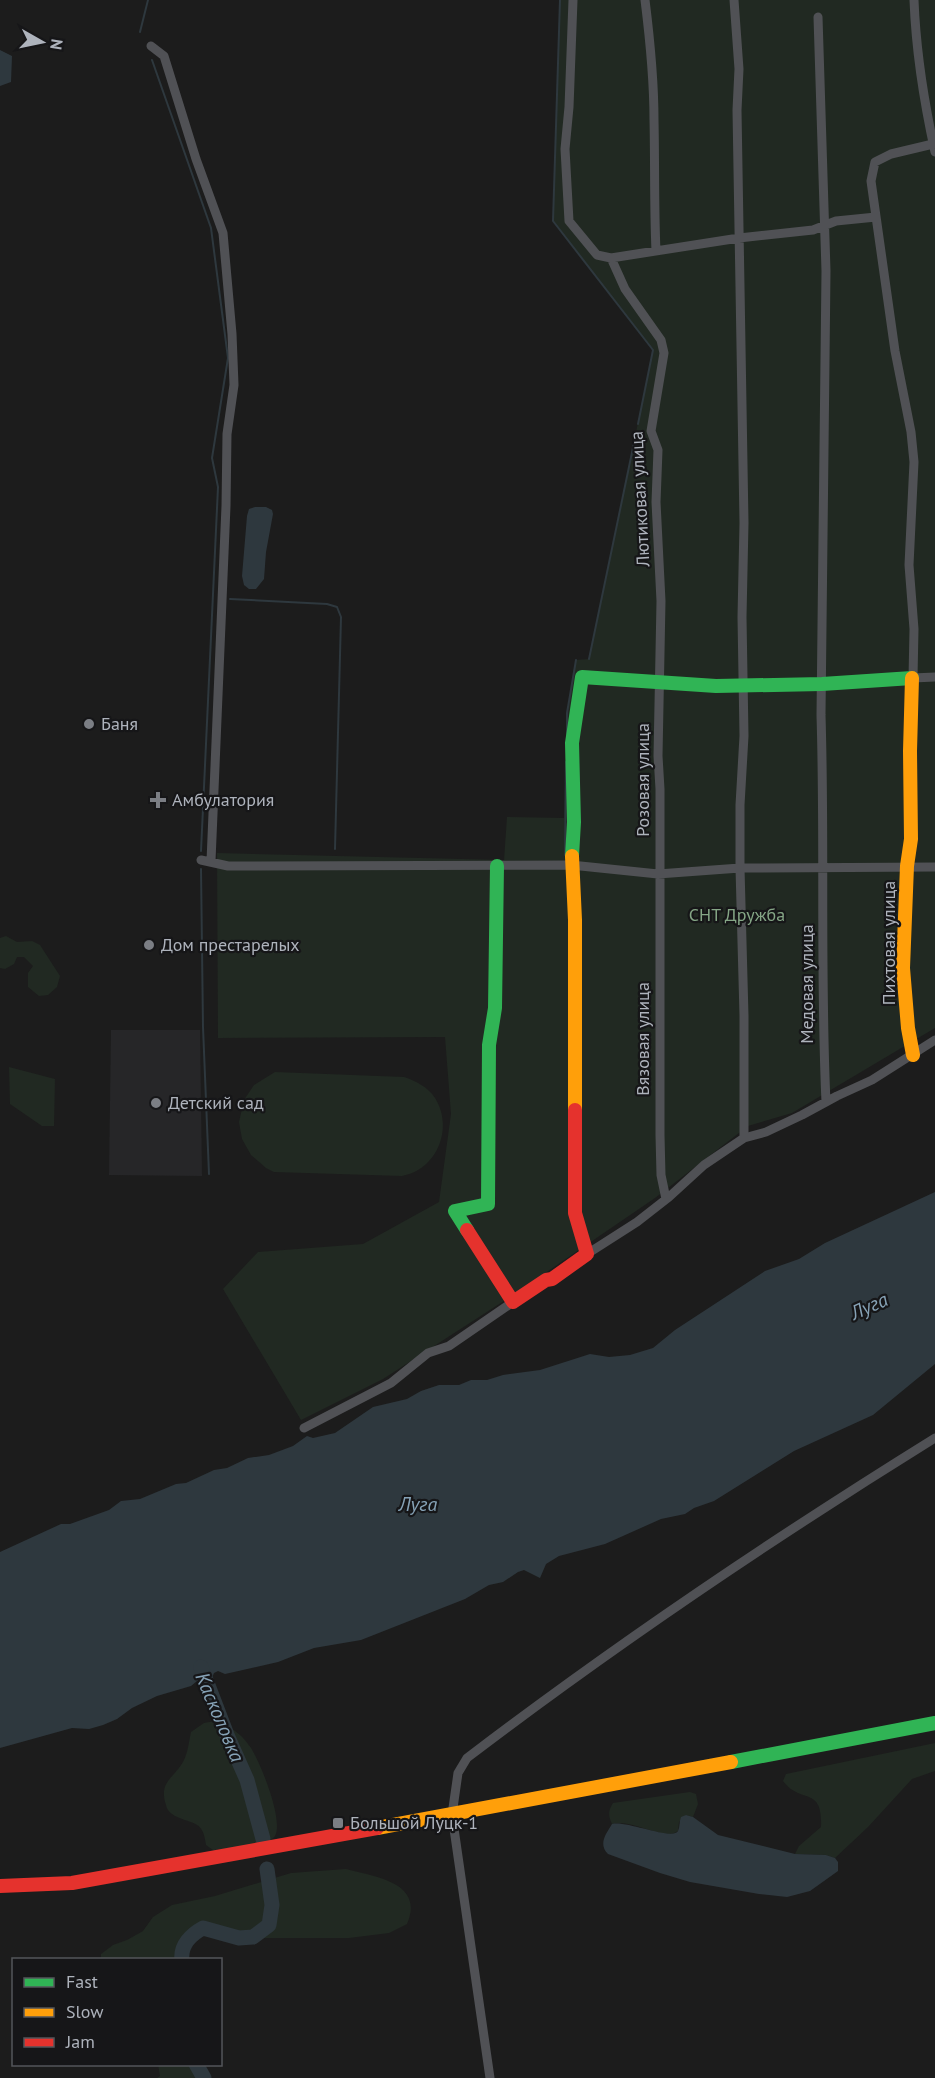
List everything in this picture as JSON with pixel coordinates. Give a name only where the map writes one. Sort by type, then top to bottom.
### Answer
[{"type":"street","points":[[573,0],[566,149],[570,221],[597,255],[611,258],[740,238],[813,230],[836,221],[876,217]]},
{"type":"street","points":[[645,0],[654,119],[656,251]]},
{"type":"street","points":[[734,0],[739,69],[744,523],[742,617],[744,686],[740,868],[744,1016],[744,1138]]},
{"type":"street","points":[[913,678],[914,629],[909,565],[913,452],[895,351],[871,181],[874,162],[891,153],[934,148],[924,102],[915,33],[914,0]]},
{"type":"street","name":"Медовая улица","points":[[818,16],[826,271],[823,410],[825,494],[821,566],[820,715],[823,780],[822,1026],[826,1102]]},
{"type":"street","points":[[151,46],[164,56],[196,159],[223,233],[232,334],[234,385],[227,434],[211,861]]},
{"type":"street","name":"Лютиковая улица","points":[[611,258],[625,289],[661,340],[664,353],[651,431],[658,450],[656,502],[661,601],[660,683]]},
{"type":"street","points":[[587,1254],[575,1213],[576,987],[571,865],[574,822],[572,743],[582,677],[744,686],[935,677]]},
{"type":"street","name":"Пихтовая улица","points":[[913,678],[910,751],[911,839],[907,866],[903,968],[908,1028],[913,1055]]},
{"type":"street","name":"Розовая улица","points":[[658,876],[660,683]]},
{"type":"street","points":[[201,860],[228,867],[571,865],[658,876],[740,868],[935,867]]},
{"type":"street","points":[[497,866],[495,1008],[489,1045],[488,1204],[455,1211],[513,1302]]},
{"type":"street","name":"Вязовая улица","points":[[658,876],[660,1135],[661,1175],[666,1199]]},
{"type":"street","points":[[304,1428],[391,1383],[428,1353],[449,1346],[546,1280],[552,1279],[637,1222],[704,1165],[744,1138],[766,1132],[872,1080],[935,1040]]},
{"type":"street","points":[[490,2078],[452,1815],[459,1773],[467,1758],[677,1605],[822,1508],[935,1438]]},
{"type":"street","points":[[0,1886],[72,1883],[452,1815],[935,1723]]},
{"type":"shaded area","name":"Детский сад","points":[[111,1030],[200,1030],[202,1176],[109,1175]]},
{"type":"green space","name":"СНТ Дружба","points":[[560,0],[935,0],[935,1028],[792,1113],[748,1126],[655,1198],[513,1295],[383,1379],[301,1420],[223,1289],[258,1252],[363,1244],[439,1202],[451,1114],[445,1037],[218,1038],[217,853],[504,860],[507,817],[564,818],[567,713],[576,660],[589,659],[653,350],[553,221]]},
{"type":"green space","points":[[6,936],[17,942],[32,941],[40,945],[60,976],[57,987],[48,995],[39,996],[28,987],[28,973],[33,966],[24,957],[17,957],[14,964],[5,969],[0,968],[0,938]]},
{"type":"green space","points":[[9,1067],[55,1079],[54,1126],[42,1126],[10,1104]]},
{"type":"green space","points":[[275,1072],[404,1077],[413,1080],[432,1094],[440,1110],[443,1122],[439,1146],[425,1166],[402,1176],[274,1172],[251,1155],[242,1139],[239,1122],[244,1100],[254,1085]]},
{"type":"green space","points":[[215,1721],[239,1734],[255,1755],[274,1805],[277,1828],[275,1836],[271,1839],[246,1846],[213,1850],[206,1845],[200,1827],[175,1816],[167,1808],[164,1790],[184,1760],[191,1732],[204,1723]]},
{"type":"green space","points":[[935,1743],[935,1771],[912,1779],[868,1827],[835,1858],[826,1855],[795,1854],[799,1846],[821,1827],[821,1814],[815,1800],[790,1788],[783,1781],[786,1774]]},
{"type":"green space","points":[[690,1792],[696,1794],[698,1804],[693,1817],[686,1815],[679,1822],[678,1831],[672,1834],[629,1824],[612,1824],[609,1813],[613,1803]]},
{"type":"green space","points":[[346,1869],[383,1879],[403,1890],[409,1899],[411,1910],[407,1924],[389,1933],[349,1938],[239,1938],[203,1928],[188,1940],[183,1949],[182,1958],[101,1958],[101,1954],[113,1945],[143,1931],[153,1917],[172,1905],[215,1896],[291,1873]]},
{"type":"green space","points":[[158,2066],[197,2066],[204,2078],[157,2078],[160,2076]]},
{"type":"water","points":[[0,50],[12,56],[11,82],[0,86]]},
{"type":"water","points":[[266,507],[272,510],[273,514],[264,579],[256,589],[249,589],[244,585],[242,576],[247,516],[249,509]]},
{"type":"water","name":"Луга","points":[[935,1192],[935,1364],[873,1415],[794,1451],[714,1501],[685,1514],[661,1519],[605,1544],[559,1556],[546,1564],[540,1578],[524,1570],[503,1582],[489,1585],[465,1599],[361,1640],[314,1648],[278,1662],[225,1674],[218,1671],[214,1673],[209,1685],[197,1681],[191,1686],[157,1696],[103,1725],[89,1729],[72,1728],[0,1748],[0,1552],[61,1524],[70,1524],[109,1510],[121,1501],[140,1499],[176,1484],[186,1483],[214,1470],[227,1468],[248,1458],[269,1455],[293,1446],[307,1436],[313,1438],[335,1433],[373,1407],[407,1399],[439,1385],[459,1385],[471,1380],[487,1380],[503,1375],[540,1370],[590,1354],[609,1357],[630,1355],[653,1348],[675,1330],[765,1271],[799,1259],[825,1243]]},
{"type":"water","points":[[686,1815],[693,1817],[718,1835],[795,1854],[826,1855],[835,1858],[838,1862],[838,1871],[810,1891],[787,1897],[690,1882],[608,1854],[605,1850],[604,1839],[612,1824],[628,1825],[668,1834],[678,1831],[681,1817]]},
{"type":"waterway","points":[[140,32],[148,0]]},
{"type":"waterway","points":[[560,0],[553,221],[653,350],[638,424]]},
{"type":"waterway","points":[[152,60],[211,228],[228,358],[212,458],[218,487],[201,851]]},
{"type":"waterway","points":[[589,659],[635,438]]},
{"type":"waterway","points":[[230,599],[327,604],[337,607],[341,617],[335,849]]},
{"type":"waterway","points":[[567,735],[567,713],[576,660]]},
{"type":"waterway","points":[[565,855],[566,762]]},
{"type":"waterway","points":[[201,869],[203,1027],[209,1174]]},
{"type":"waterway","name":"Касколовка","points":[[201,1667],[247,1780],[263,1839]]},
{"type":"waterway","name":"Касколовка","points":[[182,1958],[188,1941],[203,1928],[239,1938],[253,1937],[269,1925],[272,1905],[267,1869]]},
{"type":"waterway","name":"Касколовка","points":[[197,2066],[204,2078]]},
{"type":"traffic: fast","points":[[572,856],[574,822],[572,743],[582,677],[716,686],[822,684],[912,678]]},
{"type":"traffic: fast","points":[[467,1230],[455,1211],[488,1204],[489,1045],[495,1008],[497,866]]},
{"type":"traffic: fast","points":[[731,1762],[935,1723]]},
{"type":"traffic: slow","points":[[912,678],[911,839],[907,866],[903,968],[908,1028],[913,1055]]},
{"type":"traffic: slow","points":[[572,856],[575,920],[575,1110]]},
{"type":"traffic: slow","points":[[377,1828],[731,1762]]},
{"type":"traffic: jam","points":[[467,1230],[513,1302],[546,1280],[552,1279],[587,1254],[575,1213],[575,1110]]},
{"type":"traffic: jam","points":[[0,1886],[72,1883],[377,1828]]},
{"type":"place","name":"Баня","points":[[89,724]]},
{"type":"place","name":"Амбулатория","points":[[158,800]]},
{"type":"place","name":"Дом престарелых","points":[[149,945]]},
{"type":"place","name":"Детский сад","points":[[156,1103]]},
{"type":"place","name":"Большой Луцк-1","points":[[338,1823]]}]
